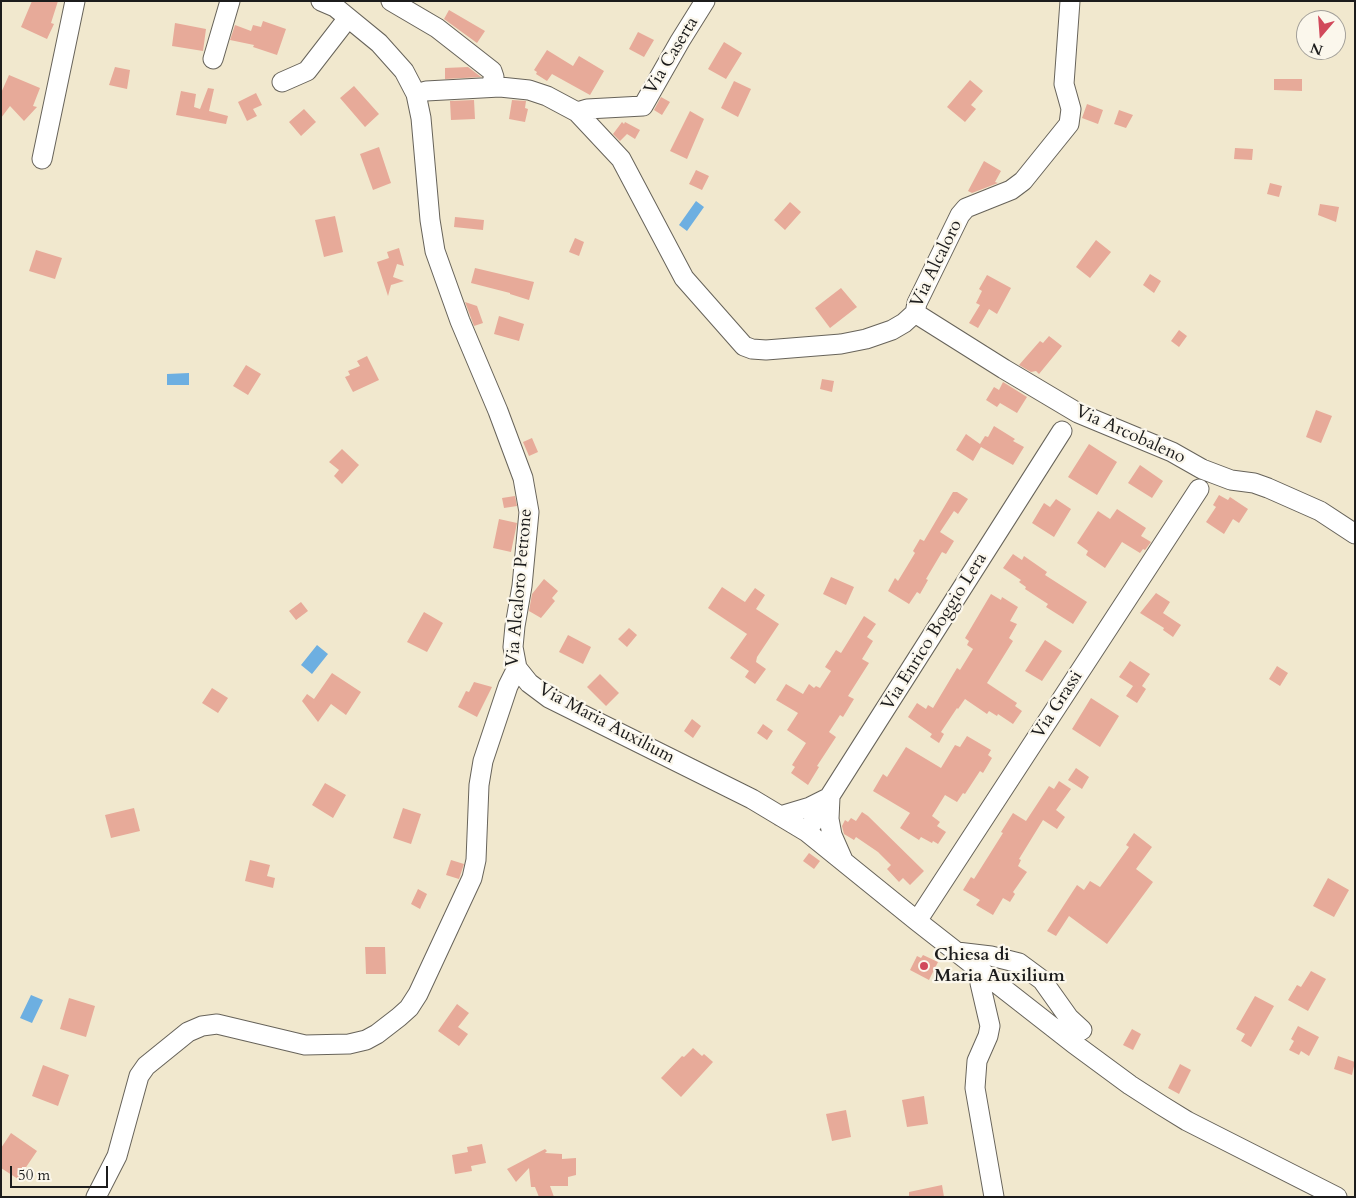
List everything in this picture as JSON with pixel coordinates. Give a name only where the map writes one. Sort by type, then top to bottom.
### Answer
[{"type":"street","points":[[42,159],[75,1]]},
{"type":"street","points":[[213,59],[230,1]]},
{"type":"street","name":"Via Alcaloro Petrone","points":[[96,1197],[117,1156],[139,1076],[146,1066],[188,1032],[202,1026],[217,1024],[305,1045],[349,1044],[366,1040],[377,1034],[409,1008],[418,994],[472,878],[476,860],[479,786],[483,761],[508,686],[517,668],[514,647],[515,626],[522,586],[529,512],[523,478],[498,411],[460,321],[435,251],[430,220],[421,118],[416,94],[404,71],[379,43],[335,7],[321,1]]},
{"type":"street","points":[[391,1],[437,28],[492,71],[494,76],[490,87]]},
{"type":"street","name":"Via Caserta","points":[[577,112],[587,108],[643,106],[680,40],[705,1]]},
{"type":"street","name":"Via Alcaloro","points":[[577,112],[620,159],[684,278],[744,346],[752,349],[766,350],[831,344],[866,338],[892,330],[904,323],[915,313],[917,303],[960,215],[966,208],[1011,190],[1024,181],[1069,124],[1071,109],[1064,84],[1070,1]]},
{"type":"street","points":[[282,82],[307,71],[348,18]]},
{"type":"street","points":[[416,94],[426,91],[490,87],[530,90],[547,96],[577,112]]},
{"type":"street","name":"Via Arcobaleno","points":[[915,313],[1078,413],[1172,452],[1202,469],[1230,480],[1254,483],[1320,511],[1355,534]]},
{"type":"street","name":"Via Enrico Boggio Lera","points":[[807,832],[1062,431]]},
{"type":"street","name":"Via Grassi","points":[[917,921],[1199,489]]},
{"type":"street","name":"Via Maria Auxilium","points":[[517,668],[529,683],[549,698],[752,799],[807,832],[981,972],[1078,1037]]},
{"type":"street","points":[[780,816],[810,807],[830,797],[829,819],[832,835],[843,861]]},
{"type":"street","points":[[887,897],[913,901],[936,891],[935,915],[937,929],[950,947],[1019,963],[1042,980],[1068,1018],[1078,1037],[1130,1085],[1160,1106],[1333,1196]]},
{"type":"street","points":[[981,972],[980,983],[990,1026],[978,1061],[975,1088],[994,1197]]},
{"type":"water","points":[[696,201],[704,207],[687,231],[679,225]]},
{"type":"water","points":[[189,373],[189,385],[167,385],[167,374]]},
{"type":"water","points":[[317,645],[328,654],[312,674],[301,665]]},
{"type":"water","points":[[31,995],[43,1000],[32,1023],[20,1018]]},
{"type":"building","points":[[32,1],[58,1],[51,23],[54,24],[47,39],[21,27]]},
{"type":"building","points":[[449,10],[485,31],[477,43],[444,19]]},
{"type":"building","points":[[263,21],[286,29],[277,55],[253,47],[254,45],[230,40],[235,25],[251,31],[253,25],[261,27]]},
{"type":"building","points":[[175,23],[206,29],[203,51],[172,46]]},
{"type":"building","points":[[638,32],[654,40],[644,57],[629,49]]},
{"type":"building","points":[[724,42],[742,53],[726,79],[708,69]]},
{"type":"building","points":[[547,50],[573,66],[579,56],[604,71],[590,95],[552,74],[547,81],[536,74],[537,72],[534,70]]},
{"type":"building","points":[[115,67],[130,70],[127,89],[109,85]]},
{"type":"building","points":[[468,67],[481,77],[445,79],[445,68]]},
{"type":"building","points":[[9,75],[40,88],[33,106],[37,107],[24,121],[10,106],[1,118],[1,93]]},
{"type":"building","points":[[1274,79],[1302,79],[1302,91],[1274,90]]},
{"type":"building","points":[[970,80],[983,91],[971,105],[976,109],[965,122],[947,107]]},
{"type":"building","points":[[734,81],[751,89],[738,117],[721,108]]},
{"type":"building","points":[[354,86],[379,114],[365,127],[340,98]]},
{"type":"building","points":[[208,88],[214,89],[209,111],[228,116],[226,124],[176,115],[181,91],[196,94],[194,107],[200,109]]},
{"type":"building","points":[[256,93],[262,105],[253,109],[257,116],[247,121],[238,102]]},
{"type":"building","points":[[661,97],[670,102],[662,115],[654,110]]},
{"type":"building","points":[[474,100],[475,119],[451,120],[450,101]]},
{"type":"building","points":[[512,100],[526,101],[525,108],[528,109],[525,122],[509,119]]},
{"type":"building","points":[[1087,104],[1103,110],[1098,124],[1082,118]]},
{"type":"building","points":[[304,109],[316,122],[301,136],[289,122]]},
{"type":"building","points":[[1119,110],[1133,115],[1126,128],[1114,124]]},
{"type":"building","points":[[690,111],[704,119],[687,159],[670,151]]},
{"type":"building","points":[[622,122],[640,130],[635,139],[627,134],[620,141],[613,134]]},
{"type":"building","points":[[379,147],[391,183],[373,190],[360,154]]},
{"type":"building","points":[[1235,148],[1253,149],[1252,160],[1234,159]]},
{"type":"building","points":[[984,161],[1001,171],[995,182],[998,183],[972,193],[968,191]]},
{"type":"building","points":[[696,170],[709,176],[702,190],[689,184]]},
{"type":"building","points":[[1270,183],[1282,186],[1279,197],[1267,194]]},
{"type":"building","points":[[790,202],[801,212],[785,230],[774,220]]},
{"type":"building","points":[[1320,204],[1339,207],[1336,222],[1318,215]]},
{"type":"building","points":[[335,216],[343,252],[324,257],[315,220]]},
{"type":"building","points":[[455,217],[484,220],[483,230],[454,227]]},
{"type":"building","points":[[575,238],[584,242],[579,256],[569,252]]},
{"type":"building","points":[[1096,240],[1111,252],[1090,278],[1076,267]]},
{"type":"building","points":[[399,248],[404,266],[397,264],[393,277],[404,281],[391,285],[388,296],[377,262],[389,258],[387,252]]},
{"type":"building","points":[[36,250],[62,258],[55,279],[29,271]]},
{"type":"building","points":[[475,268],[534,282],[529,300],[471,283]]},
{"type":"building","points":[[1150,274],[1161,281],[1154,293],[1143,285]]},
{"type":"building","points":[[987,275],[1011,288],[997,314],[989,309],[978,328],[969,323],[980,305],[976,303],[982,291],[979,289]]},
{"type":"building","points":[[841,288],[857,307],[830,328],[815,308]]},
{"type":"building","points":[[465,302],[477,306],[483,323],[474,326]]},
{"type":"building","points":[[499,316],[524,324],[519,341],[494,334]]},
{"type":"building","points":[[1179,330],[1187,336],[1179,347],[1171,341]]},
{"type":"building","points":[[1049,336],[1062,346],[1039,374],[1036,371],[1031,372],[1019,365],[1040,341],[1043,343]]},
{"type":"building","points":[[367,356],[379,380],[353,392],[345,377],[350,375],[348,371],[360,366],[357,361]]},
{"type":"building","points":[[246,365],[261,374],[248,395],[233,386]]},
{"type":"building","points":[[822,379],[834,381],[832,392],[820,389]]},
{"type":"building","points":[[1003,382],[1027,397],[1017,413],[1000,403],[997,407],[986,400],[994,387],[999,390]]},
{"type":"building","points":[[1316,410],[1332,416],[1321,443],[1306,437]]},
{"type":"building","points":[[994,426],[1024,447],[1013,465],[981,447],[973,461],[956,450],[966,434],[980,444],[985,436],[988,437]]},
{"type":"building","points":[[532,438],[538,452],[529,456],[523,442]]},
{"type":"building","points":[[1089,444],[1117,462],[1097,495],[1068,477]]},
{"type":"building","points":[[342,449],[359,465],[342,484],[334,476],[339,470],[329,462]]},
{"type":"building","points":[[1140,465],[1163,481],[1152,498],[1128,483]]},
{"type":"building","points":[[953,492],[957,492],[968,499],[958,514],[954,511],[940,532],[954,541],[946,554],[942,552],[926,579],[928,580],[920,594],[917,592],[909,604],[888,591],[895,578],[898,581],[915,553],[913,551],[920,539],[924,541]]},
{"type":"building","points":[[1219,495],[1228,500],[1230,497],[1248,509],[1239,523],[1233,519],[1224,534],[1206,522],[1216,507],[1213,505]]},
{"type":"building","points":[[515,496],[517,506],[504,508],[502,498]]},
{"type":"building","points":[[1056,499],[1071,509],[1054,537],[1032,523],[1044,503],[1050,507]]},
{"type":"building","points":[[1117,509],[1146,528],[1141,536],[1151,542],[1140,553],[1122,542],[1105,568],[1086,555],[1088,551],[1077,543],[1098,511],[1110,519]]},
{"type":"building","points":[[499,519],[517,523],[511,552],[493,548]]},
{"type":"building","points":[[1013,554],[1022,560],[1024,556],[1047,572],[1045,575],[1087,602],[1073,624],[1046,607],[1048,604],[1025,589],[1026,587],[1019,582],[1021,580],[1003,568]]},
{"type":"building","points":[[831,577],[854,587],[846,605],[823,594]]},
{"type":"building","points":[[544,579],[558,591],[552,598],[555,601],[541,618],[529,611],[532,594]]},
{"type":"building","points":[[722,587],[745,602],[755,588],[765,595],[756,609],[779,624],[757,657],[756,662],[766,669],[755,684],[745,677],[749,671],[730,658],[747,634],[708,608]]},
{"type":"building","points":[[1156,593],[1170,602],[1163,613],[1181,625],[1173,637],[1163,630],[1164,628],[1140,613]]},
{"type":"building","points":[[991,594],[1001,600],[1002,597],[1018,607],[1010,621],[1017,624],[1009,638],[1013,641],[987,683],[1017,703],[1015,706],[1022,711],[1013,724],[998,714],[997,716],[989,711],[987,714],[965,699],[941,732],[944,734],[939,743],[930,737],[932,734],[908,717],[917,703],[926,709],[928,705],[933,708],[957,668],[960,670],[973,649],[967,645],[969,641],[965,638]]},
{"type":"building","points":[[301,602],[308,611],[296,620],[289,611]]},
{"type":"building","points":[[424,612],[443,623],[427,652],[407,642]]},
{"type":"building","points":[[864,616],[876,624],[867,637],[873,641],[862,659],[869,663],[848,696],[854,699],[843,717],[840,715],[829,732],[836,737],[817,766],[819,767],[808,785],[791,773],[795,767],[792,765],[806,743],[787,730],[798,713],[776,700],[786,684],[803,694],[809,684],[814,688],[816,686],[820,688],[831,671],[825,667],[836,650],[841,653]]},
{"type":"building","points":[[629,628],[637,635],[627,647],[618,639]]},
{"type":"building","points":[[568,635],[591,647],[583,664],[559,652]]},
{"type":"building","points":[[1045,640],[1062,651],[1042,681],[1025,671]]},
{"type":"building","points":[[1130,661],[1150,674],[1142,686],[1146,689],[1137,703],[1126,696],[1133,686],[1119,677]]},
{"type":"building","points":[[1277,666],[1288,673],[1280,686],[1269,679]]},
{"type":"building","points":[[332,673],[361,692],[346,715],[331,704],[318,722],[302,701],[307,694],[314,699]]},
{"type":"building","points":[[600,674],[619,693],[606,706],[587,687]]},
{"type":"building","points":[[474,682],[492,687],[477,717],[458,707],[466,691],[469,692]]},
{"type":"building","points":[[212,688],[228,698],[218,713],[202,703]]},
{"type":"building","points":[[1091,698],[1119,716],[1100,747],[1072,729]]},
{"type":"building","points":[[692,719],[701,726],[693,738],[684,731]]},
{"type":"building","points":[[763,724],[773,731],[767,740],[757,733]]},
{"type":"building","points":[[967,736],[991,750],[988,755],[992,758],[983,773],[980,771],[965,794],[963,793],[957,802],[945,795],[932,816],[940,822],[937,826],[946,832],[938,844],[921,837],[919,840],[900,828],[910,813],[873,791],[883,774],[887,777],[906,747],[941,768],[955,745],[960,747]]},
{"type":"building","points":[[1076,768],[1089,777],[1082,789],[1068,780]]},
{"type":"building","points":[[1059,781],[1071,789],[1056,810],[1065,817],[1057,829],[1043,820],[1019,859],[1021,860],[1018,866],[1027,872],[1013,892],[1015,894],[1010,902],[1003,898],[993,915],[976,905],[980,900],[963,890],[971,877],[974,879],[1003,833],[1001,832],[1013,813],[1026,821],[1049,786],[1054,789]]},
{"type":"building","points":[[325,783],[346,795],[333,818],[312,805]]},
{"type":"building","points":[[134,808],[140,831],[111,838],[105,815]]},
{"type":"building","points":[[403,808],[421,814],[411,844],[393,838]]},
{"type":"building","points":[[862,812],[924,871],[910,885],[903,878],[899,882],[887,869],[891,865],[878,852],[856,837],[854,840],[844,834],[842,826],[845,820],[848,822],[851,818],[856,821]]},
{"type":"building","points":[[1134,833],[1152,847],[1136,869],[1153,882],[1107,944],[1069,916],[1056,936],[1047,931],[1077,885],[1084,890],[1090,881],[1100,887],[1129,847],[1126,845]]},
{"type":"building","points":[[809,853],[820,861],[814,869],[803,861]]},
{"type":"building","points":[[250,860],[270,865],[267,876],[275,878],[273,888],[245,881]]},
{"type":"building","points":[[451,860],[464,864],[459,879],[446,875]]},
{"type":"building","points":[[1328,878],[1349,890],[1334,917],[1313,906]]},
{"type":"building","points":[[418,889],[427,894],[420,909],[411,904]]},
{"type":"building","points":[[365,947],[385,947],[386,974],[366,974]]},
{"type":"building","name":"Chiesa di Maria Auxilium","points":[[923,955],[938,962],[929,980],[910,970],[917,956],[921,958]]},
{"type":"building","points":[[1311,971],[1326,979],[1308,1011],[1288,1000],[1297,985],[1301,987]]},
{"type":"building","points":[[1255,996],[1274,1006],[1251,1047],[1241,1041],[1245,1034],[1236,1029]]},
{"type":"building","points":[[69,998],[95,1006],[86,1037],[60,1029]]},
{"type":"building","points":[[457,1004],[469,1013],[458,1027],[468,1034],[459,1046],[438,1031]]},
{"type":"building","points":[[1298,1026],[1319,1037],[1309,1056],[1301,1051],[1299,1055],[1289,1050],[1294,1041],[1291,1039]]},
{"type":"building","points":[[1132,1029],[1141,1034],[1133,1050],[1123,1045]]},
{"type":"building","points":[[693,1048],[713,1062],[681,1097],[661,1078],[682,1056],[684,1057]]},
{"type":"building","points":[[1338,1056],[1355,1062],[1352,1075],[1334,1069]]},
{"type":"building","points":[[1180,1064],[1191,1070],[1179,1094],[1168,1088]]},
{"type":"building","points":[[43,1065],[69,1075],[58,1106],[32,1096]]},
{"type":"building","points":[[924,1096],[928,1124],[907,1127],[902,1100]]},
{"type":"building","points":[[846,1110],[851,1137],[832,1141],[826,1114]]},
{"type":"building","points":[[11,1133],[37,1151],[18,1179],[1,1168],[1,1148]]},
{"type":"building","points":[[482,1144],[486,1163],[471,1166],[472,1171],[455,1174],[452,1155],[468,1152],[467,1147]]},
{"type":"building","points":[[545,1149],[547,1151],[545,1153],[562,1154],[562,1159],[576,1158],[576,1175],[568,1177],[568,1186],[550,1186],[554,1197],[539,1197],[535,1187],[531,1187],[529,1168],[516,1182],[507,1169]]},
{"type":"building","points":[[942,1185],[944,1197],[909,1197],[909,1192]]},
{"type":"place","name":"Chiesa di Maria Auxilium","points":[[924,966]]}]
